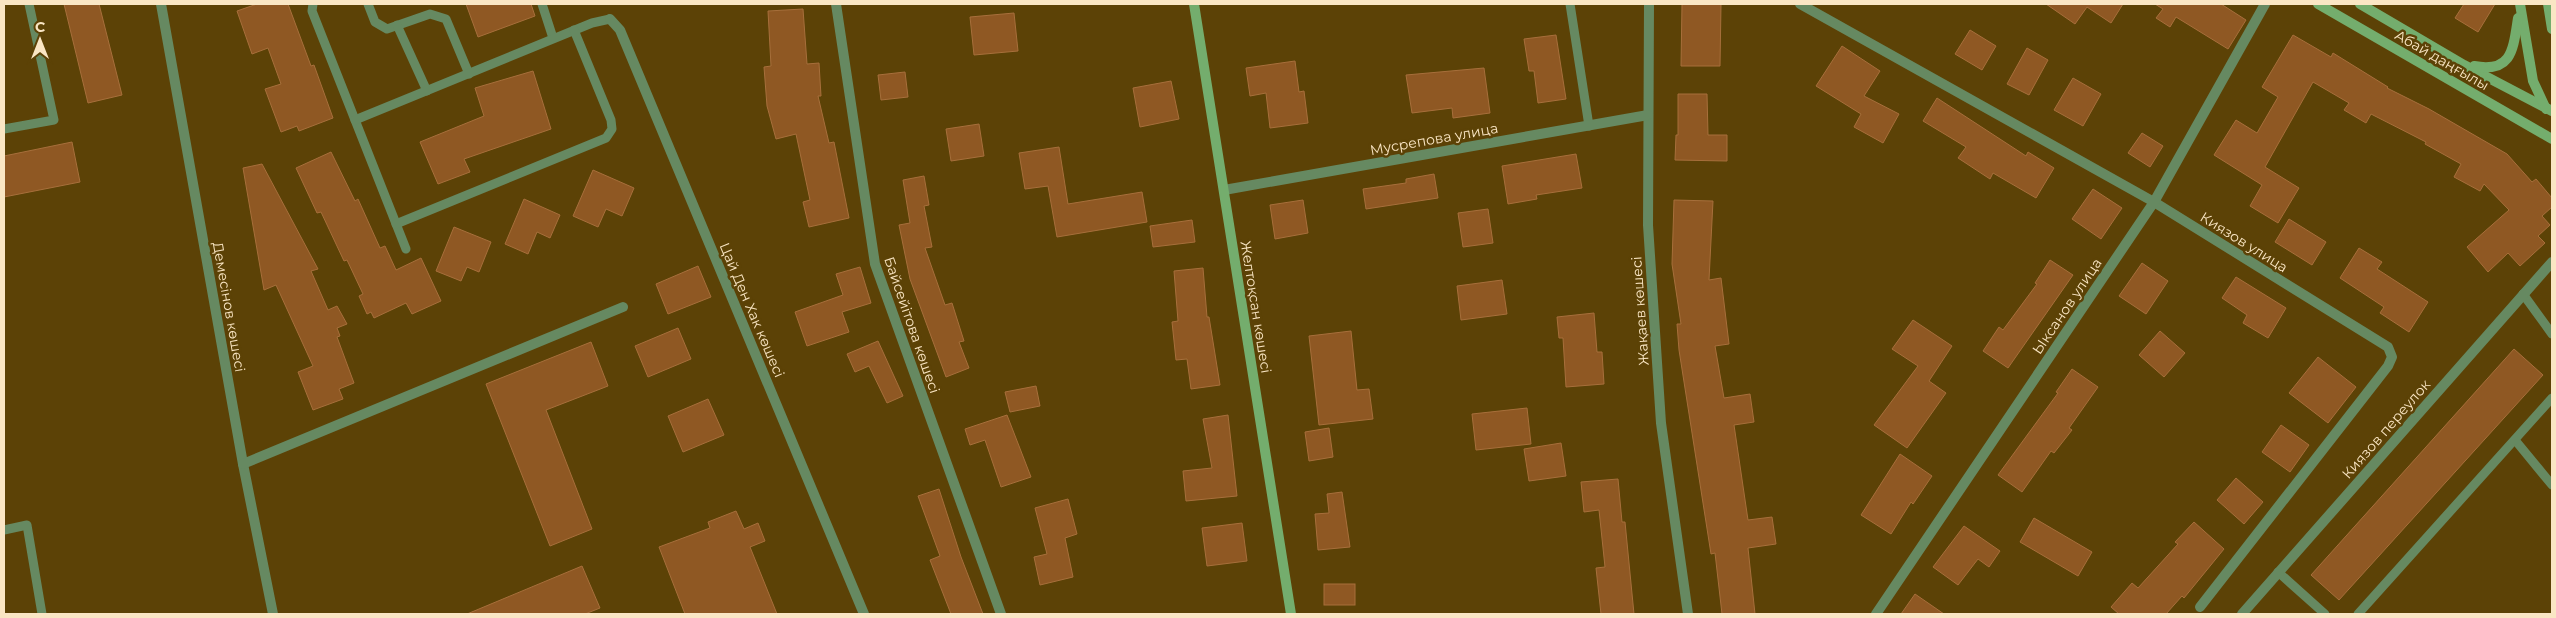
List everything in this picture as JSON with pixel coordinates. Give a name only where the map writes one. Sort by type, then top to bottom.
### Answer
[{"type":"street","name":"Демесінов көшесі","points":[[160,4],[243,464],[273,614]]},
{"type":"street","name":"Байсейітова көшесі","points":[[836,4],[875,264],[1001,614]]},
{"type":"street","name":"Желтоқсан көшесі","points":[[1194,4],[1291,614]]},
{"type":"street","name":"Жақаев көшесі","points":[[1649,4],[1648,225],[1660,423],[1688,614]]},
{"type":"street","name":"Киязов улица","points":[[1800,4],[2154,202],[2388,347],[2392,357],[2388,366],[2200,607]]},
{"type":"street","name":"Ыксанов улица","points":[[1876,614],[2154,202],[2265,4]]},
{"type":"street","name":"Абай даңғылы","points":[[2318,4],[2552,139]]},
{"type":"street","name":"Абай даңғылы","points":[[2360,4],[2464,65],[2549,109]]},
{"type":"street","points":[[2548,4],[2552,29]]},
{"type":"street","points":[[2464,65],[2487,68],[2499,67],[2508,60],[2516,32],[2520,5]]},
{"type":"street","points":[[2520,5],[2533,81],[2552,117]]},
{"type":"street","name":"Цай Ден Хак көшесі","points":[[610,19],[620,30],[864,614]]},
{"type":"street","name":"Мусрепова улица","points":[[1224,190],[1648,115]]},
{"type":"street","name":"Киязов переулок","points":[[2242,614],[2552,262]]},
{"type":"street","points":[[243,464],[624,307]]},
{"type":"lane","points":[[4,129],[54,120],[29,4]]},
{"type":"lane","points":[[313,4],[312,11],[406,249]]},
{"type":"lane","points":[[368,4],[375,22],[380,27],[387,29],[430,14],[446,19],[469,74]]},
{"type":"lane","points":[[542,4],[553,38]]},
{"type":"lane","points":[[1570,4],[1589,126]]},
{"type":"lane","points":[[355,120],[553,38],[592,23],[610,19]]},
{"type":"lane","points":[[397,26],[426,91]]},
{"type":"lane","points":[[396,224],[606,138],[612,129],[611,120],[574,30]]},
{"type":"lane","points":[[2523,294],[2552,334]]},
{"type":"lane","points":[[2358,614],[2552,398]]},
{"type":"lane","points":[[2515,440],[2552,485]]},
{"type":"lane","points":[[4,530],[27,524],[42,614]]},
{"type":"lane","points":[[2278,572],[2325,614]]},
{"type":"building","points":[[64,4],[99,4],[122,95],[88,103]]},
{"type":"building","points":[[257,4],[288,4],[311,66],[314,65],[333,118],[299,131],[297,126],[281,132],[265,89],[281,84],[268,48],[252,54],[237,11]]},
{"type":"building","points":[[466,4],[531,4],[535,16],[478,37]]},
{"type":"building","points":[[1682,4],[1721,4],[1720,66],[1681,66]]},
{"type":"building","points":[[2046,4],[2123,4],[2111,23],[2087,7],[2075,24]]},
{"type":"building","points":[[2155,4],[2221,4],[2246,20],[2228,49],[2176,17],[2170,27],[2156,18],[2163,9]]},
{"type":"building","points":[[2464,4],[2495,4],[2478,32],[2455,18]]},
{"type":"building","points":[[803,9],[807,64],[819,63],[821,96],[818,96],[829,143],[834,142],[849,218],[809,227],[803,202],[810,200],[796,134],[776,139],[767,106],[764,67],[771,66],[768,11]]},
{"type":"building","points":[[1014,13],[1018,51],[974,55],[970,17]]},
{"type":"building","points":[[1970,30],[1996,46],[1982,70],[1955,54]]},
{"type":"building","points":[[1556,35],[1566,99],[1538,103],[1534,71],[1529,71],[1524,39]]},
{"type":"building","points":[[2293,35],[2331,57],[2333,53],[2387,88],[2429,109],[2507,154],[2532,182],[2536,179],[2552,198],[2552,207],[2542,216],[2550,225],[2538,236],[2545,243],[2520,266],[2508,253],[2488,272],[2467,247],[2509,210],[2484,184],[2480,191],[2454,177],[2461,164],[2425,144],[2426,142],[2371,114],[2366,123],[2344,110],[2349,103],[2313,82],[2265,167],[2299,188],[2278,223],[2250,206],[2262,185],[2214,155],[2236,120],[2257,133],[2278,97],[2262,87]]},
{"type":"building","points":[[1842,46],[1880,71],[1864,96],[1899,114],[1883,143],[1854,127],[1861,114],[1816,86]]},
{"type":"building","points":[[2027,48],[2048,60],[2029,95],[2007,84]]},
{"type":"building","points":[[1295,61],[1299,92],[1304,91],[1308,123],[1270,128],[1266,93],[1250,96],[1246,68]]},
{"type":"building","points":[[1484,68],[1490,113],[1453,118],[1452,108],[1412,113],[1406,75]]},
{"type":"building","points":[[533,71],[551,129],[464,159],[470,172],[438,184],[420,142],[484,116],[475,88]]},
{"type":"building","points":[[905,72],[908,97],[881,100],[878,75]]},
{"type":"building","points":[[2073,78],[2101,94],[2083,126],[2054,110]]},
{"type":"building","points":[[1171,81],[1179,119],[1140,127],[1133,88]]},
{"type":"building","points":[[1678,94],[1707,94],[1708,135],[1727,135],[1727,161],[1675,160],[1676,135],[1678,135]]},
{"type":"building","points":[[1937,98],[2026,156],[2028,152],[2054,168],[2036,198],[1993,173],[1990,179],[1958,158],[1966,147],[1923,121]]},
{"type":"building","points":[[979,124],[984,156],[951,161],[946,129]]},
{"type":"building","points":[[2142,133],[2163,146],[2150,167],[2128,153]]},
{"type":"building","points":[[72,142],[80,182],[4,197],[4,156]]},
{"type":"building","points":[[1059,147],[1068,204],[1142,192],[1147,222],[1057,237],[1048,186],[1025,189],[1019,153]]},
{"type":"building","points":[[331,152],[355,201],[358,199],[380,248],[385,246],[396,270],[421,258],[441,301],[412,314],[406,303],[374,318],[371,312],[367,314],[359,296],[363,294],[347,260],[344,261],[321,212],[317,213],[296,168]]},
{"type":"building","points":[[1576,154],[1582,188],[1536,195],[1537,199],[1508,204],[1502,166]]},
{"type":"building","points":[[262,164],[318,269],[311,271],[328,310],[337,306],[347,324],[337,328],[340,336],[337,337],[354,383],[339,389],[343,399],[313,410],[298,372],[313,366],[276,285],[264,290],[243,168]]},
{"type":"building","points":[[593,170],[634,188],[622,216],[606,209],[598,227],[573,216]]},
{"type":"building","points":[[1434,174],[1438,198],[1366,209],[1363,189],[1406,183],[1406,179]]},
{"type":"building","points":[[924,176],[929,205],[924,206],[932,247],[925,248],[945,305],[952,303],[964,341],[959,342],[969,368],[946,377],[910,279],[899,225],[910,223],[903,180]]},
{"type":"building","points":[[2093,189],[2122,208],[2101,239],[2072,219]]},
{"type":"building","points":[[524,199],[560,215],[550,238],[537,232],[528,254],[505,244]]},
{"type":"building","points":[[1303,200],[1308,233],[1275,239],[1270,205]]},
{"type":"building","points":[[1674,200],[1713,201],[1709,280],[1721,278],[1729,344],[1715,346],[1724,398],[1750,394],[1754,422],[1734,425],[1748,520],[1772,517],[1776,544],[1748,548],[1755,614],[1722,614],[1715,553],[1711,554],[1679,350],[1677,324],[1681,324],[1672,264]]},
{"type":"building","points":[[1488,209],[1493,243],[1463,247],[1458,213]]},
{"type":"building","points":[[2289,219],[2326,242],[2312,265],[2275,242]]},
{"type":"building","points":[[1192,220],[1195,242],[1153,247],[1150,226]]},
{"type":"building","points":[[454,227],[491,242],[479,272],[467,267],[461,281],[436,271]]},
{"type":"building","points":[[2359,248],[2382,262],[2377,269],[2428,302],[2409,332],[2380,313],[2384,307],[2340,278]]},
{"type":"building","points":[[2050,260],[2073,275],[2008,368],[1983,351],[1999,327],[2003,330],[2037,284],[2035,283]]},
{"type":"building","points":[[2142,263],[2168,281],[2146,314],[2119,296]]},
{"type":"building","points":[[698,266],[711,297],[668,314],[656,284]]},
{"type":"building","points":[[860,267],[871,303],[842,312],[849,332],[807,346],[795,312],[843,295],[836,274]]},
{"type":"building","points":[[1203,268],[1207,317],[1209,317],[1220,385],[1191,389],[1187,359],[1176,360],[1172,322],[1178,321],[1174,271]]},
{"type":"building","points":[[2236,277],[2286,308],[2268,338],[2243,323],[2247,315],[2222,298]]},
{"type":"building","points":[[1502,280],[1507,314],[1461,320],[1457,286]]},
{"type":"building","points":[[1594,313],[1597,352],[1602,352],[1604,384],[1566,387],[1563,338],[1559,338],[1557,317]]},
{"type":"building","points":[[1913,320],[1952,346],[1929,381],[1946,393],[1907,448],[1874,425],[1918,366],[1892,349]]},
{"type":"building","points":[[678,328],[691,359],[648,377],[635,346]]},
{"type":"building","points":[[1351,331],[1357,390],[1369,389],[1373,419],[1319,425],[1309,336]]},
{"type":"building","points":[[2160,331],[2185,353],[2164,377],[2139,355]]},
{"type":"building","points":[[878,341],[903,396],[887,403],[869,366],[855,372],[847,354]]},
{"type":"building","points":[[591,342],[608,386],[546,410],[592,529],[550,546],[486,384]]},
{"type":"building","points":[[2514,349],[2543,375],[2339,600],[2311,575]]},
{"type":"building","points":[[2318,357],[2356,387],[2328,423],[2289,393]]},
{"type":"building","points":[[2072,369],[2098,387],[2069,428],[2072,430],[2054,453],[2051,451],[2022,492],[1998,475],[2058,393],[2056,392]]},
{"type":"building","points":[[1036,386],[1040,406],[1010,412],[1005,392]]},
{"type":"building","points":[[708,399],[724,435],[683,452],[668,416]]},
{"type":"building","points":[[1527,408],[1531,444],[1476,450],[1472,414]]},
{"type":"building","points":[[1007,415],[1031,477],[1001,487],[985,440],[970,445],[965,429]]},
{"type":"building","points":[[1228,415],[1237,496],[1186,501],[1183,471],[1212,468],[1203,419]]},
{"type":"building","points":[[2281,425],[2309,445],[2290,472],[2262,452]]},
{"type":"building","points":[[1329,428],[1333,457],[1309,461],[1305,432]]},
{"type":"building","points":[[1561,443],[1566,476],[1529,481],[1524,449]]},
{"type":"building","points":[[1900,454],[1932,476],[1913,504],[1911,502],[1891,534],[1861,515]]},
{"type":"building","points":[[2236,478],[2263,502],[2244,524],[2217,500]]},
{"type":"building","points":[[1618,479],[1622,522],[1625,522],[1634,614],[1601,614],[1596,568],[1605,567],[1599,510],[1584,512],[1581,482]]},
{"type":"building","points":[[939,489],[961,557],[983,614],[951,614],[930,560],[940,556],[918,496]]},
{"type":"building","points":[[1342,492],[1350,547],[1318,550],[1315,514],[1329,513],[1327,494]]},
{"type":"building","points":[[1068,499],[1077,534],[1065,538],[1073,577],[1040,585],[1034,557],[1047,554],[1035,508]]},
{"type":"building","points":[[736,511],[744,529],[758,523],[765,541],[750,547],[777,614],[685,614],[659,547],[710,528],[708,522]]},
{"type":"building","points":[[2034,518],[2092,552],[2078,576],[2020,542]]},
{"type":"building","points":[[2194,522],[2224,549],[2184,598],[2182,596],[2166,614],[2119,614],[2111,607],[2132,583],[2138,588],[2178,544],[2175,542]]},
{"type":"building","points":[[1242,523],[1247,561],[1207,566],[1202,528]]},
{"type":"building","points":[[1964,526],[2000,551],[1989,567],[1978,559],[1958,585],[1933,567]]},
{"type":"building","points":[[582,566],[600,608],[585,614],[467,614]]},
{"type":"building","points":[[1324,584],[1355,584],[1355,605],[1324,605]]},
{"type":"building","points":[[1915,594],[1944,614],[1901,614]]}]
